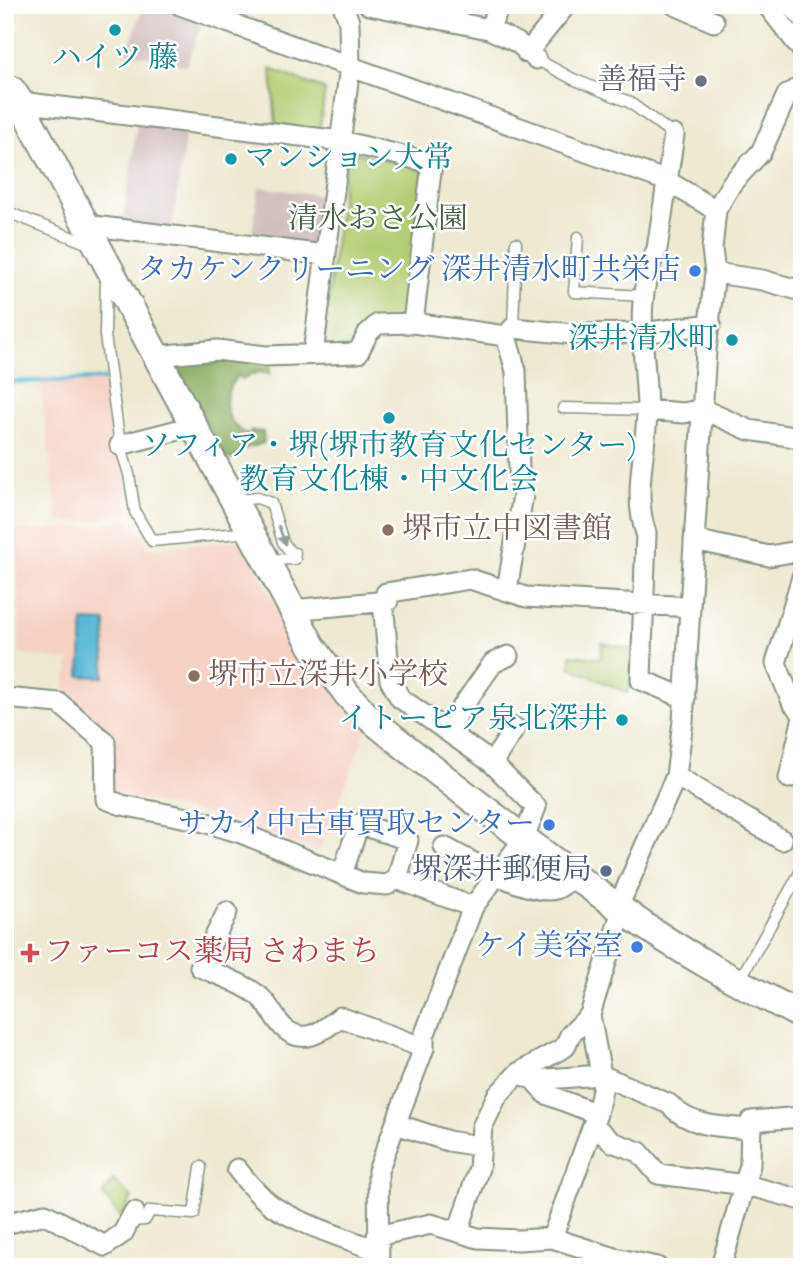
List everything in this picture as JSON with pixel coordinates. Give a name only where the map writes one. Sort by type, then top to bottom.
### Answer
[{"type":"street","points":[[180,5],[667,181],[716,210]]},
{"type":"street","points":[[313,355],[350,66],[349,22],[344,5]]},
{"type":"street","points":[[369,5],[435,11],[489,29],[518,43],[531,56],[566,5]]},
{"type":"street","points":[[489,29],[500,5]]},
{"type":"street","points":[[676,5],[714,22]]},
{"type":"street","points":[[767,5],[802,50]]},
{"type":"street","points":[[792,5],[802,17]]},
{"type":"street","points":[[552,1238],[594,1121],[603,1085],[590,1015],[620,909],[676,776],[685,698],[706,350],[715,273],[712,249],[716,210],[732,183],[761,152],[787,95],[802,86]]},
{"type":"street","points":[[13,94],[341,141],[432,163],[413,323]]},
{"type":"street","points":[[13,94],[292,610],[328,670],[367,716],[523,840],[620,909],[681,948],[800,1011]]},
{"type":"street","points":[[674,135],[657,249],[649,265],[643,296],[642,333],[647,410],[640,515],[646,533],[641,680],[685,698]]},
{"type":"street","points":[[92,237],[325,255]]},
{"type":"street","points":[[715,273],[802,291]]},
{"type":"street","points":[[157,356],[217,350],[265,356],[358,353],[368,333],[378,324],[413,323],[509,332],[573,334],[642,333],[710,324]]},
{"type":"street","points":[[507,590],[523,495],[519,470],[516,371],[509,332]]},
{"type":"street","points":[[647,410],[684,413],[702,409],[749,430],[802,440]]},
{"type":"street","points":[[120,445],[194,426]]},
{"type":"street","points":[[694,540],[769,556],[800,553]]},
{"type":"street","points":[[802,577],[776,663],[792,702],[802,713]]},
{"type":"street","points":[[292,610],[388,601],[386,593],[470,579],[526,597],[690,607]]},
{"type":"street","points":[[378,1251],[378,1171],[424,1048],[424,1036],[473,907],[523,840],[536,807],[492,763],[394,691],[390,680],[383,601]]},
{"type":"street","points":[[451,733],[458,713],[494,663],[508,656]]},
{"type":"street","points":[[5,698],[59,703],[105,742],[106,799],[122,805],[197,820],[241,833],[363,883],[387,885],[397,879],[408,840],[359,824],[342,874]]},
{"type":"street","points":[[789,778],[802,721]]},
{"type":"street","points":[[492,763],[515,728]]},
{"type":"street","points":[[676,776],[782,840]]},
{"type":"street","points":[[444,848],[498,874],[543,890],[557,888],[574,876]]},
{"type":"street","points":[[397,879],[473,907]]},
{"type":"street","points":[[228,912],[201,967],[257,994],[283,1028],[306,1037],[320,1034],[340,1017],[424,1048]]},
{"type":"street","points":[[458,1232],[479,1168],[482,1127],[497,1096],[565,1047],[570,1035],[590,1015]]},
{"type":"street","points":[[526,1076],[601,1075],[669,1104],[677,1113],[698,1122],[712,1126],[751,1129]]},
{"type":"street","points":[[526,1076],[546,1094],[594,1121],[612,1142],[639,1152],[658,1174],[746,1185],[802,1200]]},
{"type":"street","points":[[720,1267],[746,1185],[750,1165],[751,1121],[802,1117]]},
{"type":"street","points":[[396,1124],[448,1142],[479,1146]]},
{"type":"street","points":[[237,1169],[253,1189],[271,1205],[378,1251],[431,1224],[478,1238],[552,1238],[615,1258],[657,1267]]},
{"type":"street","points":[[5,1224],[45,1214],[105,1246],[123,1233],[132,1216]]},
{"type":"lane","points":[[531,56],[573,79],[629,102],[674,135]]},
{"type":"lane","points":[[5,211],[92,237]]},
{"type":"lane","points":[[578,237],[574,292],[643,296]]},
{"type":"lane","points":[[509,332],[516,243]]},
{"type":"lane","points":[[112,273],[105,278],[103,314],[120,445],[135,512],[152,541],[250,532]]},
{"type":"lane","points":[[563,408],[647,410]]},
{"type":"lane","points":[[234,501],[257,498],[271,503],[283,542],[295,556],[265,560]]},
{"type":"lane","points":[[754,987],[802,869]]},
{"type":"lane","points":[[132,1216],[145,1220],[150,1211],[194,1214],[201,1167]]},
{"type":"shaded area","points":[[144,5],[155,5],[202,23],[186,66],[127,52]]},
{"type":"shaded area","points":[[137,123],[186,130],[172,229],[123,222]]},
{"type":"shaded area","points":[[259,187],[326,196],[320,243],[315,247],[251,239]]},
{"type":"shaded area","points":[[106,381],[119,459],[125,474],[129,511],[98,520],[58,522],[40,383]]},
{"type":"shaded area","name":"堺市立深井小学校","points":[[126,518],[151,548],[241,540],[280,612],[284,630],[289,630],[367,728],[319,853],[228,819],[112,793],[113,734],[69,694],[63,692],[70,661],[20,654],[15,531],[101,526]]},
{"type":"green space","points":[[271,69],[325,90],[319,132],[276,126]]},
{"type":"green space","name":"清水おさ公園","points":[[352,152],[420,168],[424,173],[406,313],[356,345],[327,347],[323,341],[346,157]]},
{"type":"green space","points":[[222,356],[270,364],[270,374],[258,372],[242,379],[238,375],[228,392],[227,408],[234,424],[249,436],[251,431],[263,432],[264,443],[244,449],[233,459],[226,458],[178,369],[181,360]]},
{"type":"green space","points":[[602,643],[633,649],[631,684],[627,693],[570,667],[571,655],[601,658]]},
{"type":"green space","points":[[113,1180],[132,1197],[121,1218],[103,1194]]},
{"type":"water","points":[[83,621],[106,622],[104,677],[80,676]]},
{"type":"waterway","points":[[10,382],[105,379]]},
{"type":"place","name":"ハイツ 藤","points":[[115,30]]},
{"type":"place","name":"善福寺","points":[[701,81]]},
{"type":"place","name":"マンション大常","points":[[231,159]]},
{"type":"place","name":"タカケンクリーニング 深井清水町共栄店","points":[[695,271]]},
{"type":"place","name":"深井清水町","points":[[732,340]]},
{"type":"place","name":"ソフィア・堺(堺市教育文化センター) 教育文化棟・中文化会","points":[[389,418]]},
{"type":"place","name":"堺市立中図書館","points":[[388,530]]},
{"type":"place","name":"堺市立深井小学校","points":[[194,676]]},
{"type":"place","name":"イトーピア泉北深井","points":[[622,720]]},
{"type":"place","name":"サカイ中古車買取センター","points":[[549,825]]},
{"type":"place","name":"堺深井郵便局","points":[[606,871]]},
{"type":"place","name":"ケイ美容室","points":[[637,947]]},
{"type":"place","name":"ファーコス薬局 さわまち","points":[[30,953]]}]
